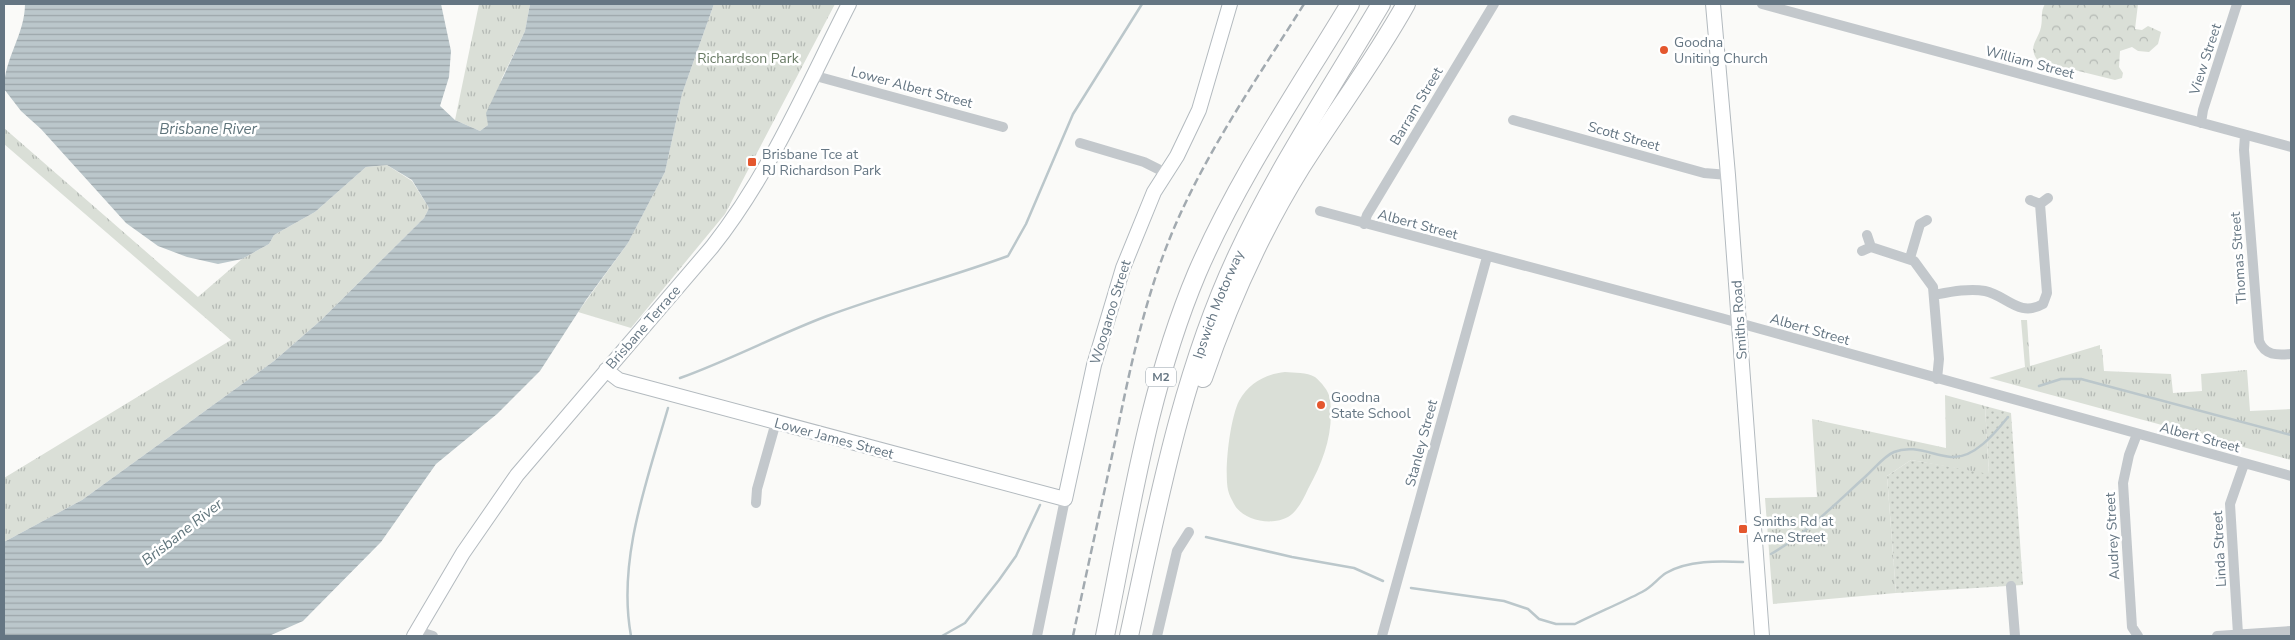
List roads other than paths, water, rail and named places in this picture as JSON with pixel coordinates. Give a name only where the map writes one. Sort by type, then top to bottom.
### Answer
[{"type":"highway","name":"Ipswich Motorway","points":[[1129,636],[1161,487],[1190,378],[1210,322],[1236,257],[1279,173],[1381,4]]},
{"type":"highway","points":[[1161,487],[1177,465],[1210,356],[1251,260],[1301,168],[1406,4]]},
{"type":"highway","name":"Ipswich Motorway","points":[[1104,636],[1150,414],[1188,295],[1219,226],[1244,179],[1349,5]]},
{"type":"street","name":"Brisbane Terrace","points":[[416,634],[490,512],[548,436],[712,247],[742,208],[757,184],[849,4]]},
{"type":"street","name":"Woogaroo Street","points":[[1037,636],[1094,366],[1112,302],[1142,217],[1189,134],[1199,110],[1230,4]]},
{"type":"street","name":"Barram Street","points":[[1364,224],[1371,207],[1494,4]]},
{"type":"street","name":"Smiths Road","points":[[1713,4],[1728,176],[1762,636]]},
{"type":"street","name":"William Street","points":[[1762,4],[2291,147]]},
{"type":"street","name":"View Street","points":[[2201,122],[2238,4]]},
{"type":"street","name":"Lower Albert Street","points":[[812,75],[1003,127]]},
{"type":"street","name":"Scott Street","points":[[1513,120],[1704,173],[1728,176]]},
{"type":"street","name":"Thomas Street","points":[[2245,135],[2244,150],[2258,341],[2264,350],[2268,352],[2291,354]]},
{"type":"street","points":[[1080,143],[1144,162],[1166,173]]},
{"type":"street","points":[[1934,295],[1984,291],[2015,307],[2034,308],[2042,304],[2047,293],[2044,201],[2030,200]]},
{"type":"street","name":"Albert Street","points":[[1320,211],[1739,323],[2291,476]]},
{"type":"street","points":[[1910,258],[1920,221]]},
{"type":"street","points":[[1867,235],[1867,249],[1910,258],[1928,278],[1934,295],[1939,359],[1936,379]]},
{"type":"street","name":"Stanley Street","points":[[1382,636],[1487,257]]},
{"type":"street","name":"Lower James Street","points":[[606,370],[619,380],[1065,499]]},
{"type":"street","points":[[756,503],[757,489],[776,422]]},
{"type":"street","name":"Audrey Street","points":[[2137,434],[2129,455],[2123,483],[2132,628],[2138,636]]},
{"type":"street","name":"Linda Street","points":[[2238,634],[2230,504],[2244,464]]},
{"type":"street","points":[[1158,636],[1177,551],[1189,532]]},
{"type":"street","points":[[2011,586],[2015,636]]},
{"type":"street","points":[[2218,636],[2291,631]]},
{"type":"street","points":[[416,634],[433,636]]},
{"type":"water","name":"Brisbane River","points":[[25,4],[441,4],[451,51],[449,77],[440,106],[455,120],[480,131],[488,125],[486,113],[525,31],[530,4],[714,4],[682,94],[665,172],[628,243],[586,300],[540,371],[497,414],[436,464],[381,542],[303,621],[269,636],[4,636],[4,542],[82,500],[274,361],[320,321],[424,218],[429,208],[412,180],[387,165],[366,167],[315,212],[274,235],[269,244],[242,259],[218,264],[187,257],[158,246],[126,223],[41,129],[21,111],[4,89],[7,67],[22,26]]},
{"type":"waterway","points":[[680,378],[827,316],[1008,256],[1026,224],[1073,114],[1142,4]]},
{"type":"waterway","points":[[2039,386],[2061,379],[2081,379],[2291,435]]},
{"type":"waterway","points":[[631,636],[628,607],[631,550],[643,492],[668,408]]},
{"type":"waterway","points":[[1771,554],[1808,528],[1890,454],[1908,449],[1960,457],[1983,444],[2008,417]]},
{"type":"waterway","points":[[942,636],[965,623],[999,580],[1016,556],[1040,505]]},
{"type":"waterway","points":[[1206,537],[1292,557],[1354,568],[1383,581]]},
{"type":"waterway","points":[[1411,588],[1504,601],[1528,609],[1539,619],[1556,624],[1575,624],[1642,592],[1663,575],[1675,569],[1704,562],[1743,562]]},
{"type":"railway","points":[[1073,636],[1134,354],[1157,272],[1178,219],[1206,163],[1304,4]]},
{"type":"place","name":"Goodna Uniting Church","points":[[1664,50]]},
{"type":"place","name":"Brisbane Tce at RJ Richardson Park","points":[[752,162]]},
{"type":"place","name":"Goodna State School","points":[[1321,405]]},
{"type":"place","name":"Smiths Rd at Arne Street","points":[[1743,529]]},
{"type":"park label","name":"Richardson Park","points":[[748,58]]}]
